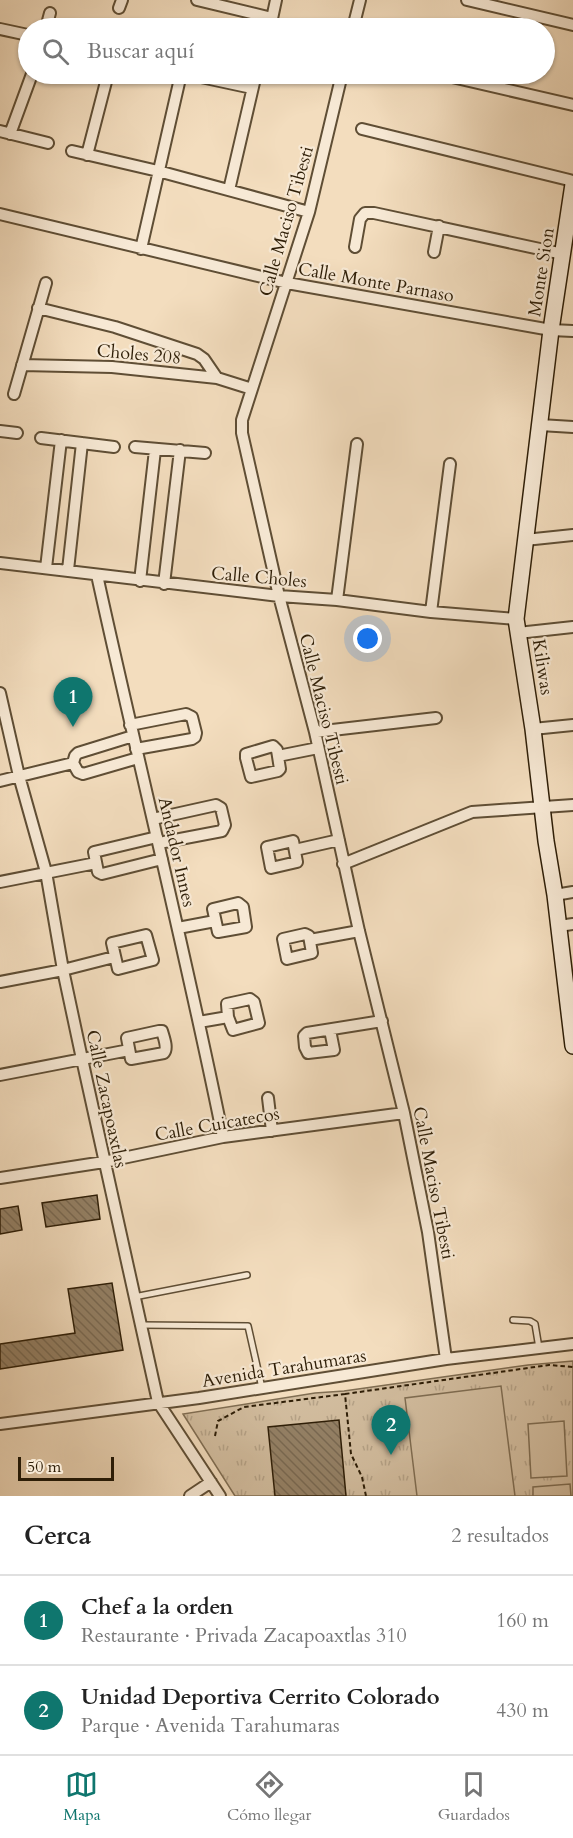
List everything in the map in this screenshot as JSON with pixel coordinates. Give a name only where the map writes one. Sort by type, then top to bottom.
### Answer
[{"type":"street","points":[[200,0],[256,18]]},
{"type":"street","points":[[272,18],[276,0]]},
{"type":"street","points":[[356,18],[360,0]]},
{"type":"street","points":[[466,0],[543,18]]},
{"type":"street","points":[[518,12],[520,0]]},
{"type":"street","points":[[49,18],[50,13]]},
{"type":"street","points":[[555,21],[573,25]]},
{"type":"street","points":[[0,28],[18,32]]},
{"type":"street","points":[[27,84],[5,132],[48,143]]},
{"type":"street","points":[[87,154],[105,84]]},
{"type":"street","points":[[141,249],[179,84]]},
{"type":"street","points":[[233,84],[252,88]]},
{"type":"street","points":[[230,190],[253,84]]},
{"type":"street","name":"Calle Maciso Tibesti","points":[[340,84],[309,212],[242,420],[242,433],[404,1113],[428,1232],[446,1359]]},
{"type":"street","points":[[482,84],[573,105]]},
{"type":"street","points":[[362,129],[573,183]]},
{"type":"street","points":[[72,151],[158,171],[309,212]]},
{"type":"street","name":"Monte Sion","points":[[551,330],[563,254],[570,228],[573,183]]},
{"type":"street","points":[[354,247],[360,219],[365,213],[374,213],[563,254]]},
{"type":"street","name":"Calle Monte Parnaso","points":[[0,214],[287,283],[551,330],[573,331]]},
{"type":"street","points":[[434,252],[439,226]]},
{"type":"street","points":[[14,394],[46,283]]},
{"type":"street","points":[[38,308],[115,327],[197,354],[204,359],[217,378]]},
{"type":"street","name":"Kiliwas","points":[[551,330],[525,540],[517,626],[555,895],[566,925],[573,1046]]},
{"type":"street","name":"Choles 208","points":[[22,365],[112,367],[217,378],[252,389]]},
{"type":"street","points":[[540,425],[573,427]]},
{"type":"street","points":[[0,431],[18,433]]},
{"type":"street","points":[[41,438],[114,447]]},
{"type":"street","points":[[46,568],[61,440]]},
{"type":"street","points":[[68,570],[82,443]]},
{"type":"street","points":[[337,600],[357,444]]},
{"type":"street","points":[[135,447],[205,453]]},
{"type":"street","points":[[140,580],[155,450]]},
{"type":"street","points":[[164,584],[180,450]]},
{"type":"street","points":[[431,612],[450,464]]},
{"type":"street","points":[[525,540],[573,535]]},
{"type":"street","name":"Calle Choles","points":[[0,563],[164,584],[337,600],[517,626],[573,627]]},
{"type":"street","name":"Andador Innes","points":[[97,575],[178,928],[223,1137]]},
{"type":"street","name":"Calle Zacapoaxtlas","points":[[0,693],[19,776],[46,872],[63,970],[158,1402],[220,1496]]},
{"type":"street","points":[[186,714],[192,717],[196,733],[192,739],[137,753],[83,774],[78,772],[73,763],[78,753],[131,731],[186,714]]},
{"type":"street","points":[[315,732],[436,718]]},
{"type":"street","points":[[533,729],[573,725]]},
{"type":"street","points":[[278,756],[318,748]]},
{"type":"street","points":[[0,781],[73,763]]},
{"type":"street","points":[[153,819],[216,805],[221,808],[225,825],[222,831],[96,850],[94,853],[98,872],[102,874],[162,859]]},
{"type":"street","points":[[343,864],[472,812],[573,805]]},
{"type":"street","points":[[295,850],[339,840]]},
{"type":"street","points":[[0,882],[96,863]]},
{"type":"street","points":[[555,895],[573,892]]},
{"type":"street","points":[[178,928],[214,921]]},
{"type":"street","points":[[310,940],[359,931]]},
{"type":"street","points":[[0,982],[114,957]]},
{"type":"street","points":[[199,1022],[228,1017]]},
{"type":"street","points":[[330,1030],[382,1020]]},
{"type":"street","points":[[0,1075],[129,1050]]},
{"type":"street","points":[[268,1098],[272,1131]]},
{"type":"street","name":"Calle Cuicatecos","points":[[0,1178],[104,1162],[223,1137],[404,1113]]},
{"type":"street","name":"Avenida Tarahumaras","points":[[0,1424],[262,1388],[446,1359],[573,1344]]},
{"type":"street","points":[[190,1496],[211,1482]]},
{"type":"lane","points":[[134,1297],[247,1275]]},
{"type":"lane","points":[[513,1320],[530,1321],[535,1324],[539,1348]]},
{"type":"lane","points":[[141,1325],[248,1326],[262,1388]]},
{"type":"path","points":[[215,1436],[218,1420],[244,1407],[549,1365],[573,1367]]},
{"type":"path","points":[[345,1394],[351,1454],[362,1477],[366,1496]]},
{"type":"green space","points":[[573,1361],[573,1496],[235,1496],[183,1414],[315,1393]]},
{"type":"green space","points":[[501,1386],[515,1496],[417,1496],[405,1398]]},
{"type":"green space","points":[[564,1421],[567,1476],[531,1478],[528,1424]]},
{"type":"green space","points":[[570,1484],[571,1496],[533,1496],[533,1487]]},
{"type":"building","points":[[97,1195],[100,1219],[46,1227],[42,1203]]},
{"type":"building","points":[[18,1206],[22,1230],[0,1234],[0,1209]]},
{"type":"building","points":[[112,1283],[123,1350],[0,1369],[0,1344],[75,1333],[68,1289]]},
{"type":"building","points":[[339,1420],[346,1496],[275,1496],[268,1427]]},
{"type":"place","name":"Chef a la orden","points":[[73,727]]},
{"type":"place","name":"Unidad Deportiva Cerrito Colorado","points":[[391,1455]]}]
